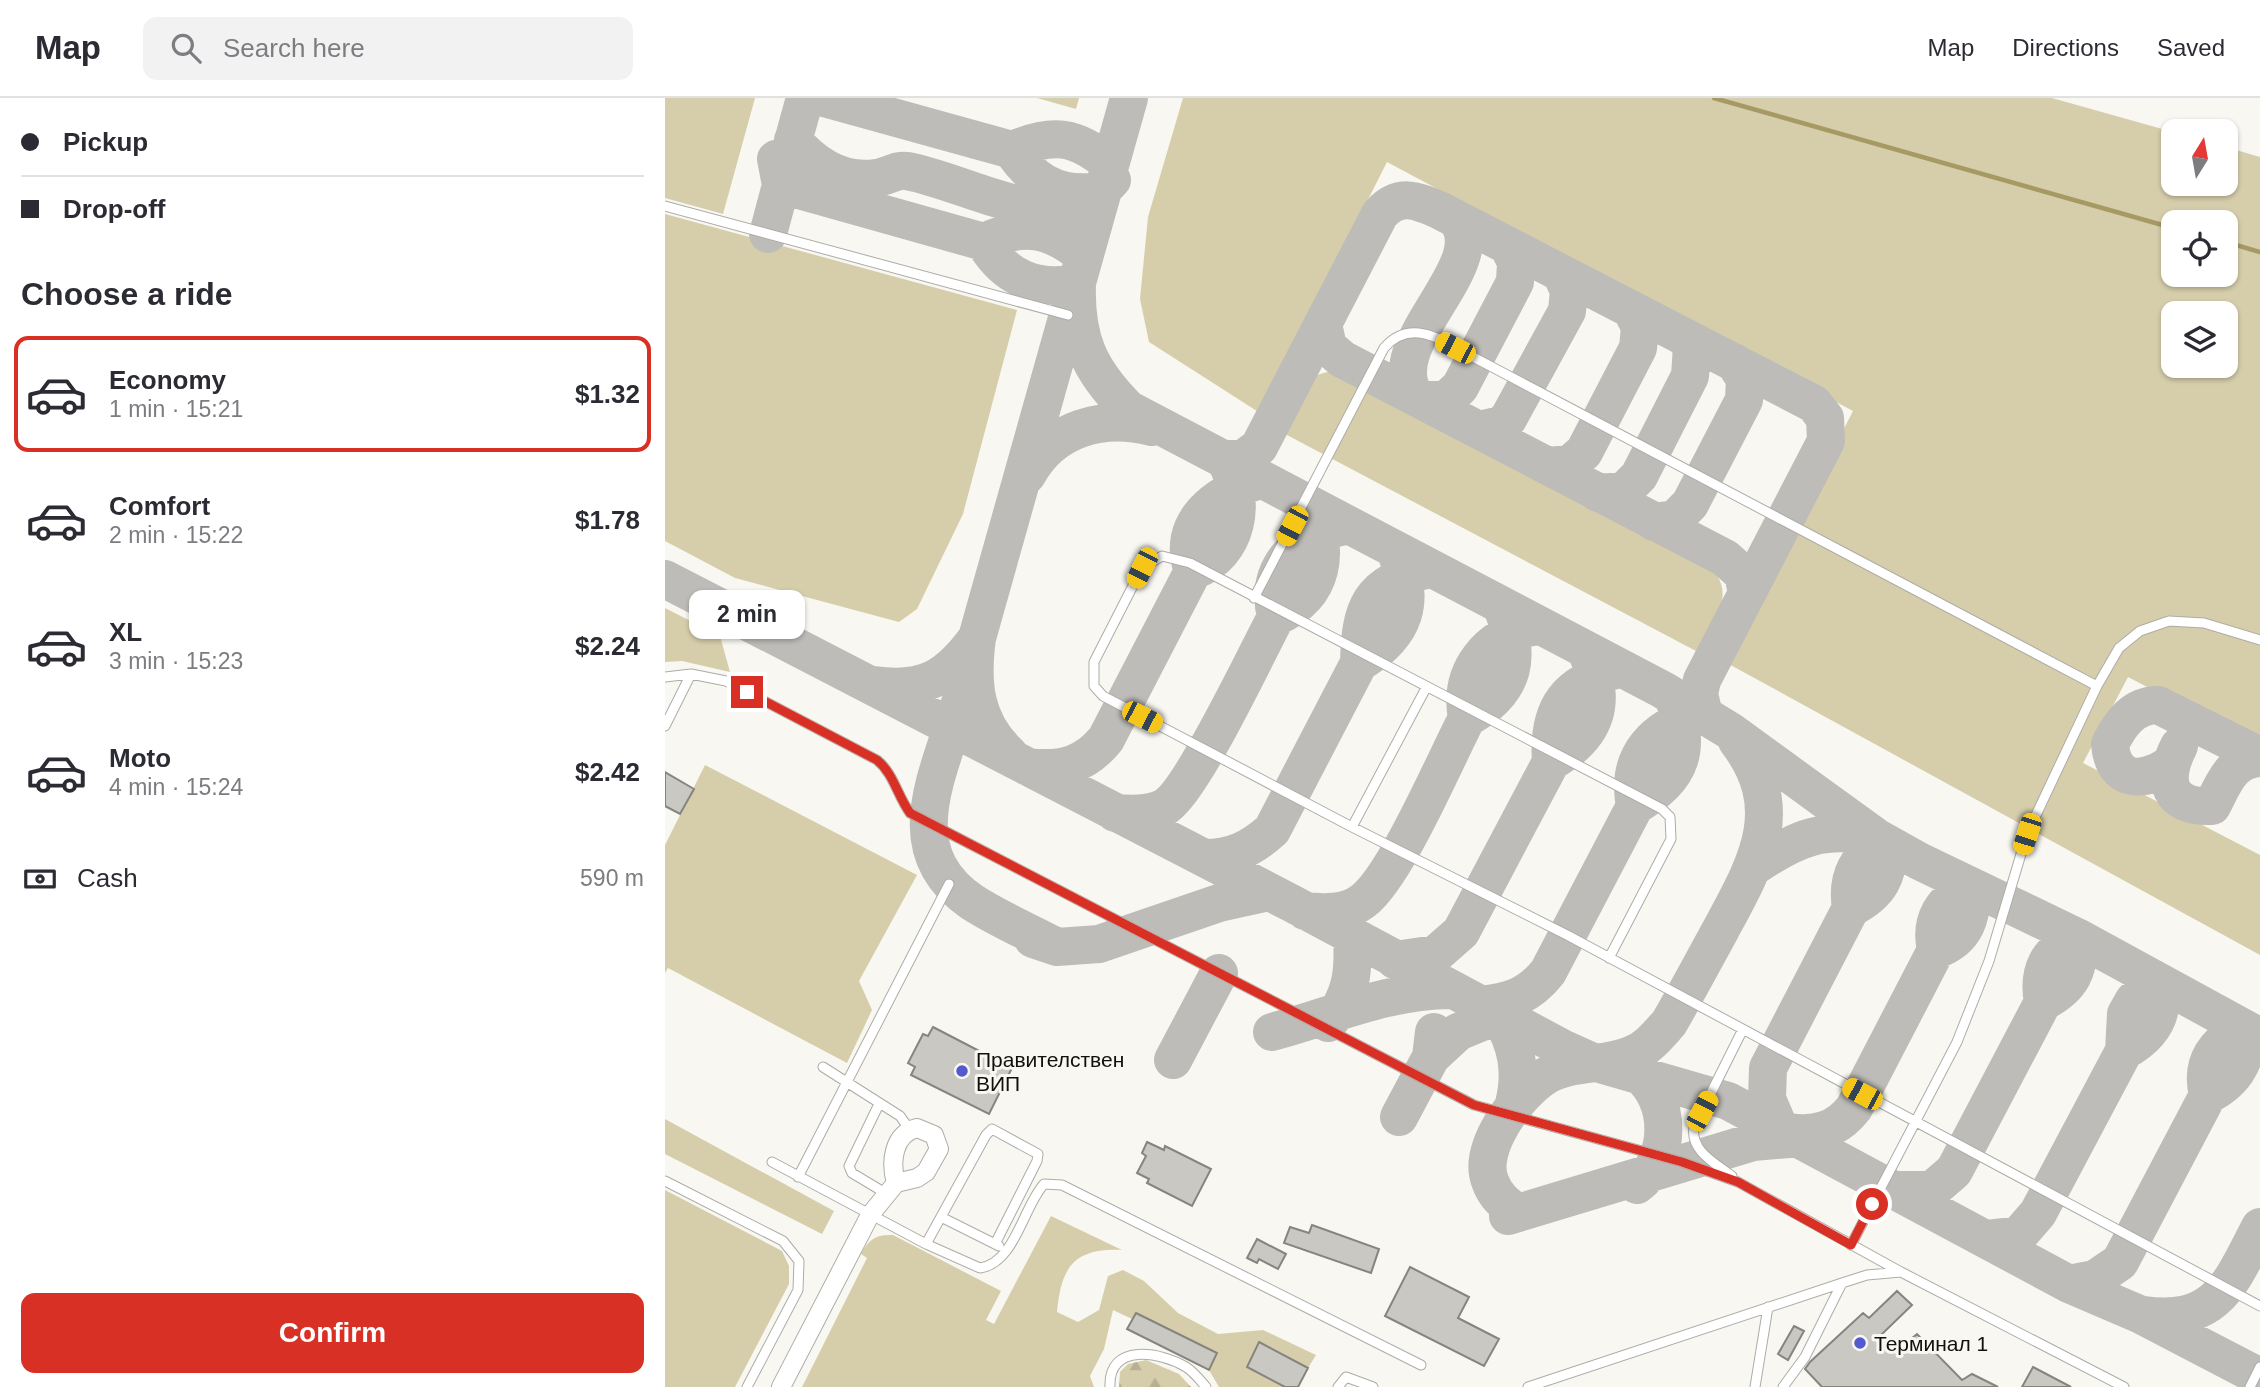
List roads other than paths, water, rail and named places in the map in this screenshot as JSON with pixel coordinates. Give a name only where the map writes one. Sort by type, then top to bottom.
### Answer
[{"type":"street","points":[[781,1387],[870,1214],[891,1188],[926,1172],[938,1155],[938,1142],[934,1135],[917,1128],[910,1130],[898,1143],[894,1154],[891,1188]]},
{"type":"lane","points":[[665,206],[1068,315]]},
{"type":"lane","points":[[1254,598],[1384,348],[1394,336],[1408,332],[1435,337],[1486,363],[2097,686]]},
{"type":"lane","points":[[1609,958],[1671,839],[1669,817],[1645,800],[1174,557],[1152,559],[1142,568],[1094,662],[1094,686],[1103,696],[1609,958],[2260,1306]]},
{"type":"lane","points":[[1851,1245],[1974,1002],[2027,834],[2097,686],[2119,648],[2140,631],[2169,621],[2204,623],[2260,640]]},
{"type":"lane","points":[[665,677],[691,674],[726,681],[877,760],[889,770],[910,813],[1474,1105],[1682,1162],[1738,1182],[1901,1272],[2124,1387]]},
{"type":"lane","points":[[665,726],[691,674]]},
{"type":"lane","points":[[1352,827],[1426,688]]},
{"type":"lane","points":[[798,1177],[949,884]]},
{"type":"lane","points":[[1738,1182],[1695,1146],[1692,1137],[1694,1127],[1742,1031]]},
{"type":"lane","points":[[823,1067],[900,1116],[910,1130]]},
{"type":"lane","points":[[879,1104],[849,1167],[852,1173],[891,1188]]},
{"type":"lane","points":[[926,1244],[986,1135],[992,1129],[1038,1154],[1037,1161],[995,1244]]},
{"type":"lane","points":[[772,1162],[926,1244],[980,1268],[996,1262],[1006,1250],[1038,1191],[1045,1185],[1062,1185],[1421,1365]]},
{"type":"lane","points":[[665,1181],[783,1241],[799,1261],[798,1290],[747,1387]]},
{"type":"lane","points":[[941,1217],[1006,1250]]},
{"type":"lane","points":[[1528,1387],[1867,1275],[1901,1272]]},
{"type":"lane","points":[[1783,1387],[1805,1357],[1842,1283]]},
{"type":"lane","points":[[1755,1387],[1768,1307]]},
{"type":"lane","points":[[1110,1387],[1114,1367],[1124,1357],[1142,1353],[1165,1357],[1189,1368],[1206,1387]]},
{"type":"lane","points":[[2250,1387],[2260,1367]]},
{"type":"lane","points":[[1338,1387],[1346,1377],[1373,1387]]},
{"type":"waterway","points":[[1714,98],[2161,225]]},
{"type":"waterway","points":[[2238,246],[2260,252]]},
{"type":"place","name":"Правителствен ВИП","points":[[962,1071]]},
{"type":"place","name":"Терминал 1","points":[[1860,1343]]}]
